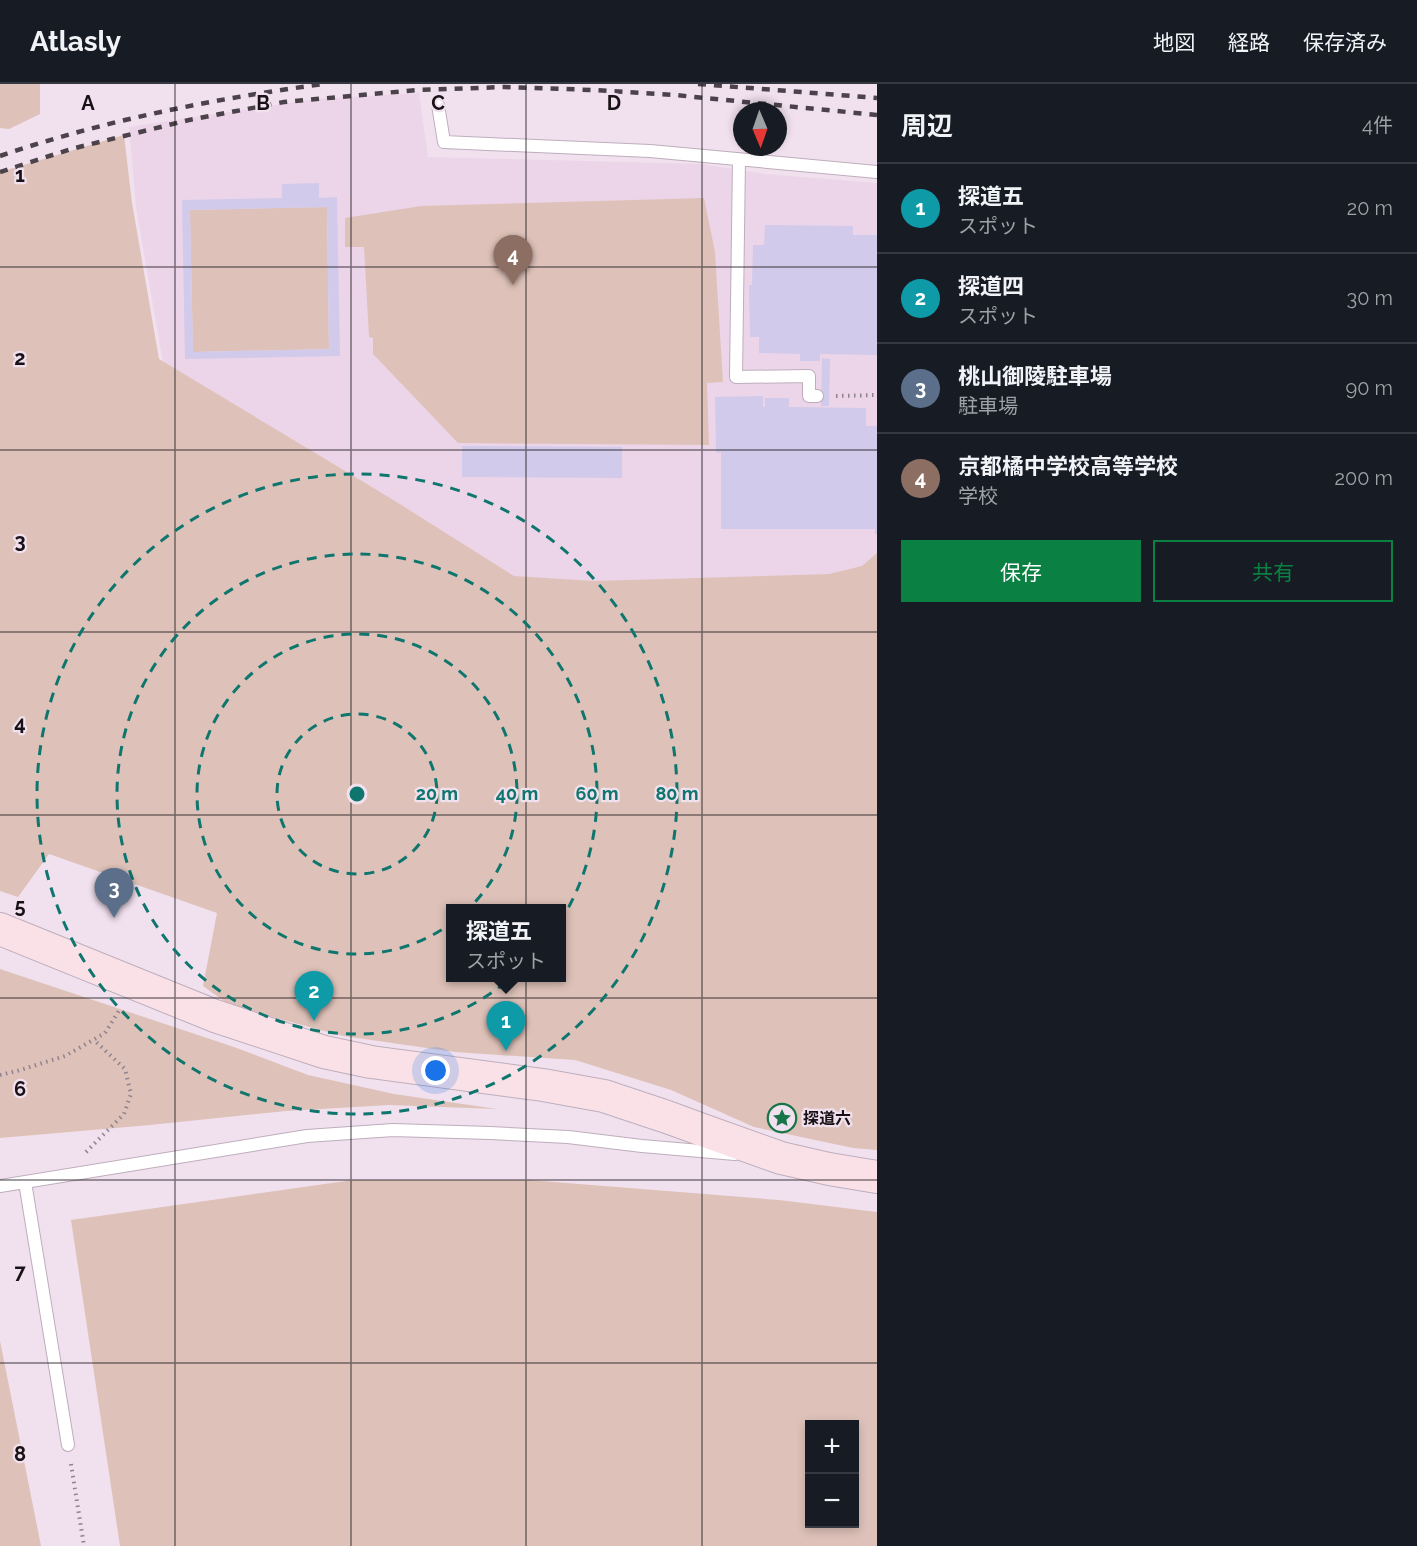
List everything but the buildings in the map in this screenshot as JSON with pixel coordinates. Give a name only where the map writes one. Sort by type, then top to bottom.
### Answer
[{"type":"street","points":[[0,929],[215,1016],[324,1052],[371,1062],[543,1085],[604,1096],[781,1158],[877,1177]]},
{"type":"lane","points":[[438,105],[444,142],[650,151],[877,172]]},
{"type":"lane","points":[[739,159],[736,377],[809,376],[809,396],[817,396]]},
{"type":"lane","points":[[0,1186],[307,1136],[393,1130],[568,1137],[781,1158]]},
{"type":"lane","points":[[25,1182],[68,1445]]},
{"type":"path","points":[[817,396],[877,395]]},
{"type":"path","points":[[0,1075],[65,1056],[94,1040],[105,1033],[121,1007]]},
{"type":"path","points":[[59,1176],[124,1114],[131,1094],[125,1068],[94,1040]]},
{"type":"path","points":[[68,1445],[84,1546]]},
{"type":"shaded area","points":[[0,84],[40,84],[40,114],[9,129],[0,128]]},
{"type":"shaded area","points":[[419,93],[428,157],[701,164],[765,174],[877,183],[877,560],[866,570],[833,578],[598,585],[518,580],[163,363],[136,207],[129,127],[315,99]]},
{"type":"shaded area","points":[[124,135],[132,203],[159,359],[395,501],[514,576],[594,581],[829,574],[862,566],[877,553],[877,1150],[853,1148],[754,1127],[671,1090],[575,1060],[455,1052],[343,1036],[231,1006],[203,986],[217,913],[49,854],[18,897],[0,891],[0,172]]},
{"type":"shaded area","points":[[704,198],[715,252],[723,382],[707,383],[709,445],[458,443],[373,354],[373,338],[369,337],[364,247],[345,247],[345,218],[421,206]]},
{"type":"shaded area","points":[[327,207],[329,349],[193,352],[190,210]]},
{"type":"shaded area","points":[[0,969],[234,1047],[308,1075],[394,1094],[497,1109],[389,1105],[286,1111],[0,1138]]},
{"type":"shaded area","points":[[353,1180],[529,1180],[779,1200],[877,1212],[877,1546],[120,1546],[71,1220]]},
{"type":"shaded area","points":[[0,1341],[41,1546],[0,1546]]},
{"type":"railway","points":[[0,156],[79,132],[160,112],[323,84]]},
{"type":"railway","points":[[698,84],[877,98]]},
{"type":"railway","points":[[0,172],[71,149],[189,120],[284,102],[417,90],[505,87],[593,90],[675,95],[877,115]]},
{"type":"place","name":"京都橘中学校高等学校","points":[[513,285]]},
{"type":"place","name":"桃山御陵駐車場","points":[[114,918]]},
{"type":"place","name":"探道四","points":[[314,1021]]},
{"type":"place","name":"探道五","points":[[506,1051]]},
{"type":"place","name":"探道六","points":[[782,1118]]}]
